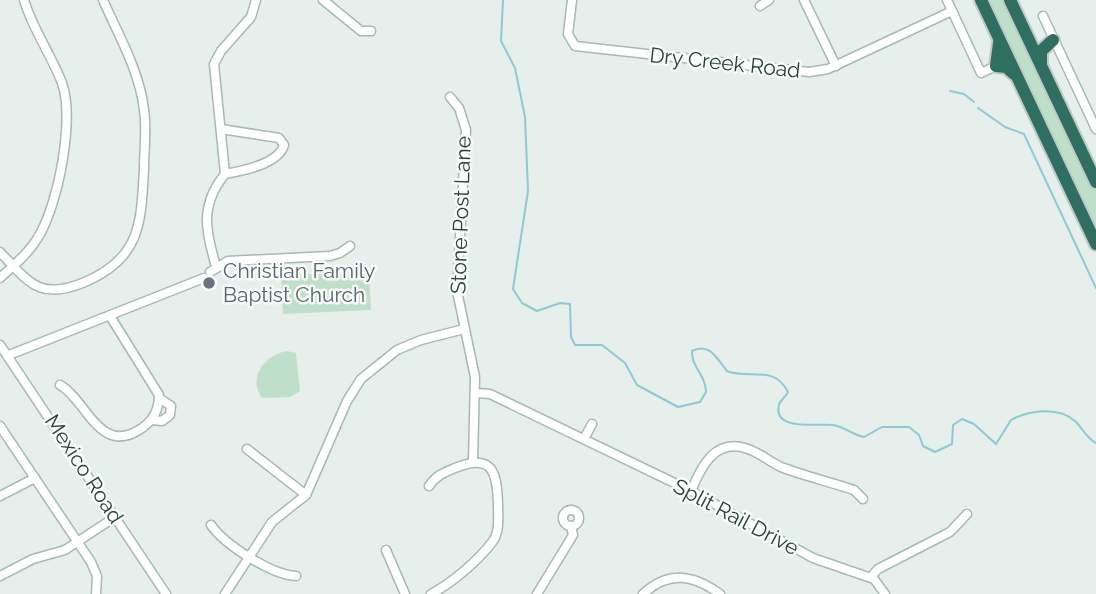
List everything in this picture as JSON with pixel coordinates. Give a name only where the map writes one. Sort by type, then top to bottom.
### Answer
[{"type":"highway","points":[[981,0],[1096,244]]},
{"type":"highway","points":[[1010,0],[1096,182]]},
{"type":"highway","points":[[1025,31],[1038,40],[1053,40]]},
{"type":"highway","points":[[999,39],[1000,53],[996,66],[1006,67],[1017,77]]},
{"type":"highway","points":[[1042,66],[1041,51],[1053,40]]},
{"type":"street","points":[[0,278],[36,241],[50,216],[66,115],[62,82],[31,25],[24,0]]},
{"type":"street","points":[[0,252],[45,294],[75,287],[101,275],[129,248],[141,217],[144,110],[124,45],[103,0]]},
{"type":"street","points":[[225,174],[214,64],[221,51],[246,24],[256,0]]},
{"type":"street","points":[[323,0],[361,31],[371,31]]},
{"type":"street","name":"Dry Creek Road","points":[[572,0],[568,34],[575,46],[809,72],[820,72],[835,66],[952,11]]},
{"type":"street","points":[[760,6],[769,0]]},
{"type":"street","points":[[804,0],[835,66]]},
{"type":"street","points":[[947,0],[981,73],[996,66]]},
{"type":"street","points":[[1043,16],[1096,129]]},
{"type":"street","name":"Stone Post Lane","points":[[450,97],[459,108],[466,130],[457,291],[476,393],[473,461]]},
{"type":"street","points":[[210,272],[206,205],[212,190],[225,174],[247,170],[275,157],[283,152],[285,145],[279,138],[221,129]]},
{"type":"street","points":[[9,355],[110,316],[210,272],[228,261],[330,256],[340,254],[350,246]]},
{"type":"street","points":[[129,248],[138,254]]},
{"type":"street","points":[[110,316],[141,363],[159,398],[171,406],[170,415],[162,421],[152,420]]},
{"type":"street","points":[[225,594],[272,522],[306,495],[347,401],[362,379],[397,350],[421,340],[464,330]]},
{"type":"street","name":"Mexico Road","points":[[0,345],[166,594]]},
{"type":"street","points":[[60,385],[71,391],[92,422],[104,431],[127,435],[136,433],[152,420],[159,398]]},
{"type":"street","name":"Split Rail Drive","points":[[476,393],[490,394],[691,491],[813,558],[870,577]]},
{"type":"street","points":[[584,439],[592,424]]},
{"type":"street","points":[[0,426],[94,568],[98,593]]},
{"type":"street","points":[[691,491],[707,458],[719,449],[736,446],[749,449],[779,466],[854,490],[863,499]]},
{"type":"street","points":[[247,449],[306,495]]},
{"type":"street","points":[[429,486],[437,475],[473,461],[487,465],[497,479],[494,540],[445,586],[431,594]]},
{"type":"street","points":[[0,496],[35,478]]},
{"type":"street","points":[[885,594],[870,577],[878,569],[950,532],[967,514]]},
{"type":"street","points":[[0,576],[77,542],[115,517]]},
{"type":"street","points":[[211,525],[218,535],[281,575],[296,576]]},
{"type":"street","points":[[537,594],[573,536],[571,526]]},
{"type":"street","points":[[386,550],[405,594]]},
{"type":"street","points":[[643,594],[664,579],[683,576],[702,581],[720,594]]},
{"type":"green space","points":[[986,0],[1004,0],[1096,190],[1096,237]]},
{"type":"green space","points":[[369,272],[371,310],[283,314],[281,275]]},
{"type":"green space","points":[[287,351],[296,353],[300,391],[290,397],[262,398],[256,382],[261,368],[272,357]]},
{"type":"waterway","points":[[503,0],[501,41],[515,68],[525,117],[528,191],[513,289],[522,303],[537,311],[560,303],[570,304],[571,337],[575,345],[602,345],[625,363],[637,385],[678,407],[700,402],[706,392],[704,381],[692,357],[692,351],[704,349],[712,353],[727,371],[768,375],[782,383],[788,392],[780,403],[779,414],[790,423],[833,425],[864,437],[882,427],[909,427],[919,435],[923,446],[935,452],[952,444],[953,425],[962,419],[974,424],[996,444],[1011,420],[1044,411],[1069,417],[1096,443]]},
{"type":"waterway","points":[[950,91],[964,94],[974,102]]},
{"type":"waterway","points":[[978,108],[1005,127],[1024,134],[1096,288]]},
{"type":"place","name":"Christian Family Baptist Church","points":[[209,283]]}]
